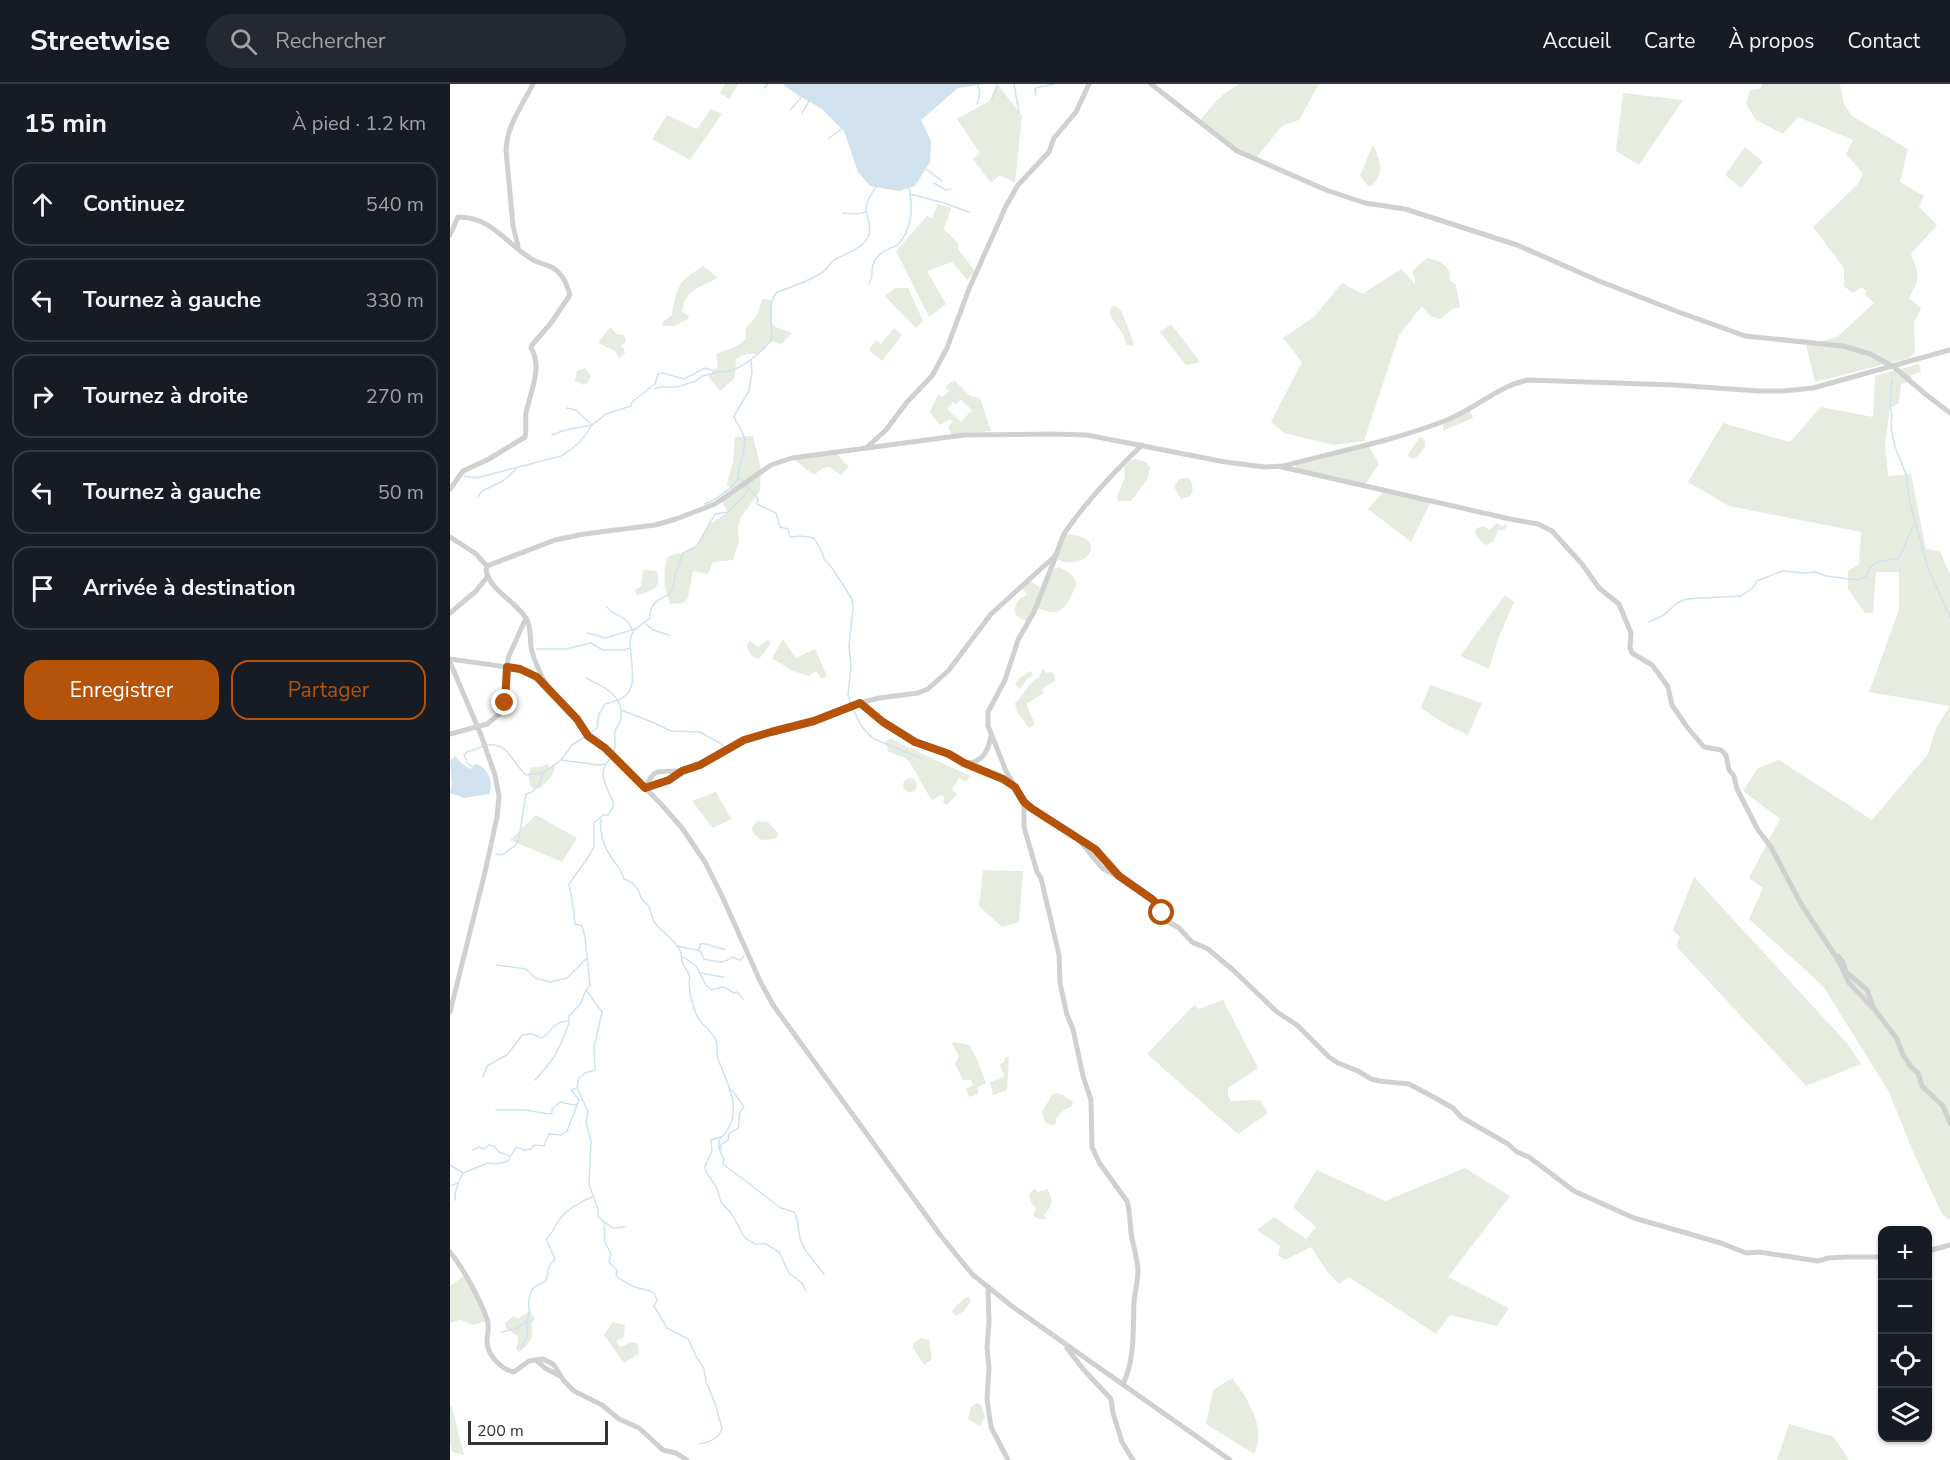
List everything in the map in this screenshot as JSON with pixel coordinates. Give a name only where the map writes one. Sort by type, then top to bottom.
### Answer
[{"type":"street","points":[[522,251],[515,239],[506,150],[509,128],[533,84]]},
{"type":"street","points":[[865,449],[886,430],[907,402],[932,376],[947,348],[969,289],[1006,206],[1018,185],[1048,152],[1054,138],[1076,112],[1089,84]]},
{"type":"street","points":[[1151,84],[1237,151],[1326,190],[1365,203],[1418,213],[1517,245],[1640,297],[1745,336],[1843,346],[1870,354],[1894,367],[1950,412]]},
{"type":"street","points":[[450,235],[458,216],[483,222],[496,228],[536,261],[548,264],[557,271],[563,278],[570,297],[531,348],[537,358],[526,416],[525,437],[489,459],[463,471],[450,489]]},
{"type":"street","points":[[487,566],[555,540],[655,525],[676,519],[716,504],[771,465],[792,458],[964,435],[1087,435],[1225,462],[1265,467],[1278,466],[1407,434],[1459,416],[1502,390],[1528,380],[1784,391],[1813,388],[1950,350]]},
{"type":"street","points":[[1142,445],[1109,477],[1063,534],[1034,612],[1018,640],[1005,680],[988,712],[988,726],[991,735],[1024,802],[1079,840],[1102,868],[1119,876],[1152,899],[1161,908],[1164,919],[1179,928],[1192,942],[1208,949],[1277,1012],[1297,1024],[1329,1057],[1371,1079],[1408,1083],[1453,1108],[1461,1117],[1529,1157],[1582,1195],[1634,1218],[1721,1242],[1746,1253],[1759,1252],[1818,1261],[1846,1257],[1878,1257]]},
{"type":"street","points":[[1278,466],[1538,524],[1552,531],[1582,564],[1599,588],[1619,604],[1631,633],[1632,653],[1652,665],[1659,674],[1668,687],[1672,705],[1687,727],[1704,747],[1721,750],[1726,755],[1729,770],[1746,808],[1771,847],[1801,904],[1831,951],[1843,962],[1846,972],[1867,990],[1875,1010],[1897,1039],[1903,1055],[1918,1073],[1925,1090],[1942,1106],[1950,1123]]},
{"type":"street","points":[[450,537],[475,553],[487,566],[488,576],[526,618],[531,633],[532,652],[547,686]]},
{"type":"street","points":[[645,788],[652,774],[656,772],[682,771],[700,765],[744,740],[814,721],[860,703],[918,693],[928,689],[949,670],[991,614],[1057,553]]},
{"type":"street","points":[[450,613],[476,591],[488,576]]},
{"type":"street","points":[[450,734],[488,724],[502,712],[508,658],[526,618]]},
{"type":"street","points":[[450,1012],[485,872],[499,800],[495,775],[478,725],[450,661],[507,667],[530,673],[547,686],[577,719],[588,736],[605,748],[682,828],[705,861],[759,981],[773,1005],[941,1236],[972,1274],[1064,1343],[1230,1460]]},
{"type":"street","points":[[860,703],[883,722],[915,742],[949,754],[1015,787]]},
{"type":"street","points":[[964,763],[974,762],[985,755],[991,735]]},
{"type":"street","points":[[645,788],[669,780],[682,771]]},
{"type":"street","points":[[1024,802],[1024,827],[1037,872],[1041,878],[1059,955],[1060,983],[1067,1015],[1083,1076],[1089,1089],[1093,1116],[1092,1147],[1100,1164],[1129,1206],[1138,1279],[1134,1301],[1134,1344],[1123,1384]]},
{"type":"street","points":[[1932,1250],[1950,1245]]},
{"type":"street","points":[[450,1252],[466,1274],[488,1321],[488,1346],[501,1366],[514,1372],[524,1364],[543,1359],[554,1365],[574,1391],[602,1405],[619,1419],[639,1428],[663,1450],[679,1454],[687,1460]]},
{"type":"street","points":[[988,1288],[987,1399],[991,1427],[1008,1460]]},
{"type":"street","points":[[1064,1343],[1083,1369],[1111,1399],[1122,1442],[1133,1460]]},
{"type":"shaded area","points":[[725,84],[738,84],[729,99],[720,93]]},
{"type":"shaded area","points":[[1240,84],[1319,84],[1299,120],[1282,126],[1255,159],[1237,151],[1200,122],[1220,98]]},
{"type":"shaded area","points":[[1762,84],[1840,84],[1844,104],[1852,116],[1908,149],[1900,182],[1924,196],[1919,207],[1937,225],[1911,254],[1918,276],[1909,298],[1921,308],[1914,323],[1915,353],[1909,358],[1815,382],[1806,345],[1837,337],[1874,303],[1865,295],[1867,291],[1862,288],[1852,293],[1844,286],[1844,268],[1813,227],[1858,184],[1863,174],[1846,154],[1853,140],[1798,117],[1783,134],[1756,120],[1746,104],[1750,90],[1760,89]]},
{"type":"shaded area","points":[[998,85],[1022,116],[1015,183],[1000,175],[991,183],[973,159],[980,153],[957,119],[991,100]]},
{"type":"shaded area","points":[[1623,93],[1683,100],[1639,165],[1616,151]]},
{"type":"shaded area","points":[[711,109],[722,114],[690,160],[652,139],[667,115],[697,129]]},
{"type":"shaded area","points":[[1372,146],[1380,168],[1378,178],[1369,187],[1360,176]]},
{"type":"shaded area","points":[[1745,147],[1763,162],[1741,188],[1725,175]]},
{"type":"shaded area","points":[[938,204],[951,208],[944,229],[958,243],[958,249],[975,271],[967,280],[952,262],[927,271],[946,304],[929,317],[896,251],[927,216],[932,218]]},
{"type":"shaded area","points":[[1427,258],[1436,260],[1447,267],[1450,280],[1456,285],[1460,307],[1452,309],[1441,319],[1430,316],[1422,306],[1399,335],[1364,441],[1334,445],[1284,433],[1271,422],[1302,362],[1283,338],[1314,317],[1342,283],[1362,294],[1401,269],[1415,284],[1413,270]]},
{"type":"shaded area","points":[[703,266],[718,278],[694,290],[686,298],[682,312],[689,316],[688,319],[674,326],[663,326],[663,322],[672,315],[677,291],[683,281]]},
{"type":"shaded area","points":[[895,288],[908,288],[923,321],[916,328],[885,296]]},
{"type":"shaded area","points":[[762,299],[772,300],[772,323],[792,333],[782,344],[771,341],[758,354],[746,354],[736,359],[735,378],[720,391],[708,376],[718,367],[716,354],[746,339],[745,331],[756,316]]},
{"type":"shaded area","points":[[1113,305],[1121,310],[1133,346],[1126,345],[1123,334],[1112,319],[1110,312]]},
{"type":"shaded area","points":[[1171,324],[1200,362],[1186,365],[1160,332]]},
{"type":"shaded area","points":[[610,327],[617,334],[624,335],[626,342],[620,346],[625,353],[619,359],[615,351],[598,343]]},
{"type":"shaded area","points":[[894,328],[902,335],[882,361],[869,350],[876,340],[881,344]]},
{"type":"shaded area","points":[[1919,364],[1921,372],[1911,375],[1911,381],[1901,384],[1899,403],[1890,408],[1885,444],[1888,476],[1911,474],[1926,549],[1940,551],[1950,574],[1950,706],[1869,692],[1899,610],[1899,572],[1876,572],[1873,613],[1865,613],[1848,589],[1848,571],[1859,564],[1861,532],[1729,506],[1688,482],[1723,423],[1790,442],[1821,407],[1873,417],[1875,376]]},
{"type":"shaded area","points":[[585,368],[591,376],[584,385],[575,381],[577,371]]},
{"type":"shaded area","points":[[954,380],[970,396],[980,398],[991,431],[951,434],[948,426],[953,422],[950,419],[940,425],[930,412],[938,394],[942,397],[949,391],[945,387]],"holes":[[[961,400],[972,410],[961,422],[947,409],[953,402],[956,404]]]},
{"type":"shaded area","points":[[1469,409],[1473,418],[1443,431],[1443,422]]},
{"type":"shaded area","points":[[753,436],[761,469],[760,491],[741,517],[738,526],[739,541],[733,560],[713,562],[708,574],[693,571],[688,598],[683,603],[670,604],[665,581],[667,558],[697,546],[707,526],[728,512],[721,500],[733,492],[727,484],[733,462],[735,437]]},
{"type":"shaded area","points":[[1420,437],[1425,440],[1425,447],[1416,458],[1409,458],[1408,454]]},
{"type":"shaded area","points":[[1369,446],[1379,464],[1364,486],[1297,470],[1295,465]]},
{"type":"shaded area","points":[[836,453],[849,467],[841,475],[830,467],[823,468],[814,475],[792,458]]},
{"type":"shaded area","points":[[1134,459],[1147,463],[1150,467],[1148,478],[1131,501],[1118,501],[1117,497],[1125,477],[1124,467]]},
{"type":"shaded area","points":[[1179,479],[1190,479],[1192,492],[1190,496],[1181,499],[1174,487]]},
{"type":"shaded area","points":[[1384,491],[1431,501],[1411,542],[1368,509]]},
{"type":"shaded area","points":[[1497,523],[1502,526],[1506,524],[1507,527],[1504,530],[1498,530],[1493,541],[1485,545],[1475,532],[1477,528],[1484,526],[1489,530]]},
{"type":"shaded area","points":[[1063,534],[1079,536],[1088,541],[1091,547],[1084,559],[1066,562],[1055,558]]},
{"type":"shaded area","points":[[1059,567],[1070,574],[1076,582],[1066,605],[1052,612],[1036,607],[1029,620],[1018,617],[1015,610],[1016,605],[1027,595],[1021,586],[1028,579],[1043,590],[1050,570]]},
{"type":"shaded area","points":[[643,571],[656,571],[659,582],[654,588],[637,596],[635,590],[641,586]]},
{"type":"shaded area","points":[[1505,595],[1514,602],[1498,639],[1489,669],[1460,656]]},
{"type":"shaded area","points":[[769,639],[770,645],[759,659],[752,656],[747,645],[750,641],[758,647]]},
{"type":"shaded area","points":[[783,639],[796,658],[815,649],[827,676],[822,679],[816,671],[809,676],[793,671],[772,658]]},
{"type":"shaded area","points":[[1042,670],[1045,670],[1045,673],[1052,672],[1055,681],[1043,688],[1043,694],[1027,703],[1034,723],[1034,726],[1029,728],[1017,712],[1015,703],[1039,677]]},
{"type":"shaded area","points":[[1032,671],[1033,676],[1027,679],[1022,687],[1019,688],[1015,684],[1022,676]]},
{"type":"shaded area","points":[[1430,685],[1482,703],[1468,735],[1445,724],[1421,708]]},
{"type":"shaded area","points":[[1950,706],[1950,1220],[1942,1214],[1889,1092],[1823,986],[1749,919],[1763,888],[1749,878],[1780,819],[1743,791],[1758,768],[1779,760],[1872,820],[1928,754],[1936,728]]},
{"type":"shaded area","points":[[891,738],[970,776],[966,782],[959,778],[952,789],[957,794],[947,805],[943,802],[944,797],[941,795],[932,800],[906,758],[888,752],[886,741]]},
{"type":"shaded area","points":[[547,764],[550,768],[555,764],[552,775],[538,789],[532,788],[529,778],[532,767]]},
{"type":"shaded area","points":[[910,778],[915,780],[917,785],[915,790],[910,792],[905,790],[903,785],[905,780]]},
{"type":"shaded area","points":[[716,792],[731,819],[713,828],[692,801]]},
{"type":"shaded area","points":[[536,815],[577,838],[562,862],[510,840]]},
{"type":"shaded area","points":[[757,821],[768,822],[778,836],[774,839],[761,840],[753,833],[752,828]]},
{"type":"shaded area","points":[[983,870],[1023,871],[1019,922],[1002,927],[979,906]]},
{"type":"shaded area","points":[[1694,877],[1846,1042],[1861,1064],[1806,1086],[1676,946],[1680,937],[1673,930]]},
{"type":"shaded area","points":[[1223,1000],[1258,1068],[1228,1088],[1228,1095],[1231,1101],[1260,1100],[1268,1113],[1238,1134],[1147,1054],[1194,1005],[1199,1009]]},
{"type":"shaded area","points":[[954,1042],[969,1045],[977,1059],[986,1083],[978,1087],[978,1094],[969,1097],[966,1089],[973,1085],[971,1080],[963,1080],[955,1064],[959,1056],[952,1044]]},
{"type":"shaded area","points":[[1009,1057],[1007,1090],[993,1095],[990,1082],[1004,1077],[1000,1064],[1005,1062],[1004,1058]]},
{"type":"shaded area","points":[[1056,1093],[1073,1102],[1072,1106],[1056,1118],[1056,1124],[1051,1125],[1045,1123],[1042,1112],[1052,1095]]},
{"type":"shaded area","points":[[1465,1168],[1510,1196],[1448,1277],[1509,1308],[1497,1326],[1450,1315],[1436,1334],[1349,1277],[1339,1284],[1326,1270],[1311,1247],[1285,1260],[1278,1255],[1280,1246],[1257,1230],[1274,1217],[1306,1239],[1316,1227],[1293,1207],[1317,1170],[1385,1201]]},
{"type":"shaded area","points":[[1035,1188],[1037,1192],[1047,1189],[1051,1196],[1051,1205],[1044,1215],[1047,1219],[1038,1219],[1033,1215],[1036,1208],[1029,1194]]},
{"type":"shaded area","points":[[466,1274],[488,1321],[472,1325],[461,1320],[450,1323],[450,1286]]},
{"type":"shaded area","points":[[969,1297],[971,1301],[964,1311],[956,1316],[952,1312],[954,1308]]},
{"type":"shaded area","points":[[530,1311],[535,1319],[531,1323],[532,1337],[519,1352],[516,1349],[518,1338],[506,1328],[505,1323],[514,1316],[518,1319]]},
{"type":"shaded area","points":[[613,1322],[625,1325],[624,1337],[616,1341],[620,1347],[632,1342],[638,1344],[639,1354],[624,1363],[604,1335]]},
{"type":"shaded area","points":[[920,1338],[929,1340],[932,1359],[924,1365],[913,1348],[913,1344]]},
{"type":"shaded area","points":[[1232,1378],[1249,1404],[1257,1424],[1257,1444],[1254,1454],[1206,1424],[1213,1390]]},
{"type":"shaded area","points":[[977,1403],[981,1405],[985,1417],[980,1426],[968,1419],[971,1407]]},
{"type":"shaded area","points":[[450,1406],[452,1407],[464,1455],[452,1452]]},
{"type":"shaded area","points":[[1789,1424],[1834,1437],[1849,1460],[1777,1460]]},
{"type":"water","points":[[783,84],[984,84],[958,88],[921,120],[931,141],[930,162],[915,186],[899,191],[870,186],[858,172],[844,131],[822,109]]},
{"type":"water","points":[[455,756],[470,769],[476,764],[484,768],[491,785],[489,794],[464,798],[450,793],[452,784],[450,761]]},
{"type":"waterway","points":[[764,88],[768,84]]},
{"type":"waterway","points":[[977,104],[980,93],[978,84]]},
{"type":"waterway","points":[[991,100],[998,84]]},
{"type":"waterway","points":[[1014,84],[1019,113]]},
{"type":"waterway","points":[[1036,95],[1035,88],[1054,84]]},
{"type":"waterway","points":[[790,110],[801,98]]},
{"type":"waterway","points":[[802,113],[809,101]]},
{"type":"waterway","points":[[829,138],[843,128]]},
{"type":"waterway","points":[[926,169],[942,181]]},
{"type":"waterway","points":[[934,183],[946,190],[951,189]]},
{"type":"waterway","points":[[552,435],[592,425],[606,414],[631,406],[632,402],[655,384],[658,374],[663,373],[684,379],[705,368],[715,372],[726,372],[754,357],[771,341],[771,309],[777,292],[818,275],[834,260],[859,247],[866,240],[870,228],[866,205],[876,187]]},
{"type":"waterway","points":[[869,284],[875,260],[881,253],[898,245],[907,231],[911,217],[909,187]]},
{"type":"waterway","points":[[910,194],[969,212]]},
{"type":"waterway","points":[[843,213],[866,212]]},
{"type":"waterway","points":[[744,481],[738,478],[744,439],[734,416],[749,391],[751,360]]},
{"type":"waterway","points":[[654,389],[677,387],[715,373]]},
{"type":"waterway","points":[[1892,379],[1890,407],[1895,447],[1906,474],[1910,503],[1928,568],[1950,617]]},
{"type":"waterway","points":[[464,476],[476,478],[566,453],[583,439],[592,425],[576,410],[567,408]]},
{"type":"waterway","points":[[478,497],[482,491],[503,481],[517,468]]},
{"type":"waterway","points":[[705,504],[724,493],[738,478]]},
{"type":"waterway","points":[[746,485],[758,499],[757,504],[776,513],[780,527],[788,529],[790,537],[814,538],[824,559],[852,599],[848,695],[851,704]]},
{"type":"waterway","points":[[590,733],[597,728],[599,714],[605,704],[616,701],[628,693],[632,680],[631,636],[635,629],[650,618],[655,603],[669,595],[683,553],[697,546],[715,514],[728,512],[748,489]]},
{"type":"waterway","points":[[1649,622],[1664,615],[1677,603],[1686,599],[1741,596],[1754,587],[1757,581],[1782,571],[1816,572],[1826,576],[1858,580],[1866,576],[1877,562],[1899,558],[1915,522]]},
{"type":"waterway","points":[[607,607],[626,620],[632,629]]},
{"type":"waterway","points":[[646,624],[653,630],[669,635]]},
{"type":"waterway","points":[[588,633],[605,638],[635,629]]},
{"type":"waterway","points":[[537,649],[566,649],[591,643],[603,650],[629,648]]},
{"type":"waterway","points":[[586,678],[611,693],[619,703],[621,720],[615,731],[613,754]]},
{"type":"waterway","points":[[853,708],[861,725],[874,739],[921,758]]},
{"type":"waterway","points":[[621,710],[671,731],[700,732],[723,745]]},
{"type":"waterway","points":[[561,760],[572,745],[586,736]]},
{"type":"waterway","points":[[487,745],[494,745],[505,750],[526,775],[543,773]]},
{"type":"waterway","points":[[472,766],[468,764],[464,755],[482,747]]},
{"type":"waterway","points":[[496,854],[502,855],[516,845],[526,794],[539,785],[543,773],[561,760],[598,765],[606,764],[611,758]]},
{"type":"waterway","points":[[450,1165],[463,1173],[488,1163],[508,1161],[516,1147],[524,1150],[531,1149],[534,1145],[544,1146],[549,1134],[561,1135],[567,1131],[579,1100],[571,1090],[577,1088],[579,1078],[595,1070],[594,1047],[602,1012],[586,990],[590,985],[585,937],[582,926],[575,924],[569,884],[594,847],[594,823],[603,815],[608,815],[614,805],[604,780],[606,764]]},
{"type":"waterway","points":[[601,819],[601,834],[608,853],[624,879],[636,887],[655,923],[678,947],[690,977],[690,993],[696,1013],[716,1041],[717,1057],[733,1101],[732,1120],[719,1140],[719,1149],[724,1159],[723,1164],[781,1208],[794,1212],[803,1245],[824,1274]]},
{"type":"waterway","points":[[698,949],[700,944],[725,949]]},
{"type":"waterway","points":[[678,946],[700,951],[704,959],[715,961],[722,962],[732,957],[740,960],[744,956]]},
{"type":"waterway","points":[[683,957],[696,966],[711,990],[724,987],[734,993],[737,992],[743,999]]},
{"type":"waterway","points":[[497,965],[526,969],[535,978],[550,982],[567,978],[587,958]]},
{"type":"waterway","points":[[701,973],[723,977]]},
{"type":"waterway","points":[[483,1077],[487,1066],[508,1054],[522,1035],[532,1034],[542,1038],[560,1022],[569,1021],[569,1016],[581,1003],[586,990]]},
{"type":"waterway","points":[[535,1080],[556,1054],[569,1023]]},
{"type":"waterway","points":[[720,1150],[721,1145],[728,1140],[729,1134],[738,1128],[740,1113],[744,1107],[730,1089]]},
{"type":"waterway","points":[[578,1090],[588,1112],[586,1122],[591,1141],[589,1184],[598,1209],[598,1216],[612,1228],[625,1227]]},
{"type":"waterway","points":[[496,1110],[525,1110],[549,1114],[560,1102],[577,1104]]},
{"type":"waterway","points":[[721,1137],[711,1140],[712,1151],[705,1166],[706,1172],[717,1188],[721,1202],[731,1213],[745,1238],[755,1244],[766,1244],[779,1252],[789,1273],[802,1283],[806,1291]]},
{"type":"waterway","points":[[473,1150],[479,1147],[484,1149],[489,1145],[510,1156]]},
{"type":"waterway","points":[[450,1186],[458,1183],[463,1173]]},
{"type":"waterway","points":[[455,1200],[458,1183]]},
{"type":"waterway","points":[[501,1332],[518,1327],[528,1319],[531,1292],[545,1281],[549,1266],[555,1259],[546,1239],[564,1214],[594,1196]]},
{"type":"waterway","points":[[604,1222],[605,1242],[611,1254],[609,1262],[617,1270],[616,1276],[632,1286],[654,1293],[657,1300],[654,1306],[667,1328],[688,1339],[704,1369],[722,1428],[716,1437],[700,1444]]},
{"type":"waterway","points":[[521,1348],[527,1337],[527,1320]]},
{"type":"route","points":[[505,703],[507,667],[520,669],[537,677],[577,719],[588,736],[605,748],[645,788],[669,780],[682,771],[700,765],[744,740],[814,721],[860,703],[883,722],[915,742],[949,754],[1015,787],[1024,802],[1031,808],[1095,849],[1119,876],[1152,899],[1161,908],[1162,913]]}]
